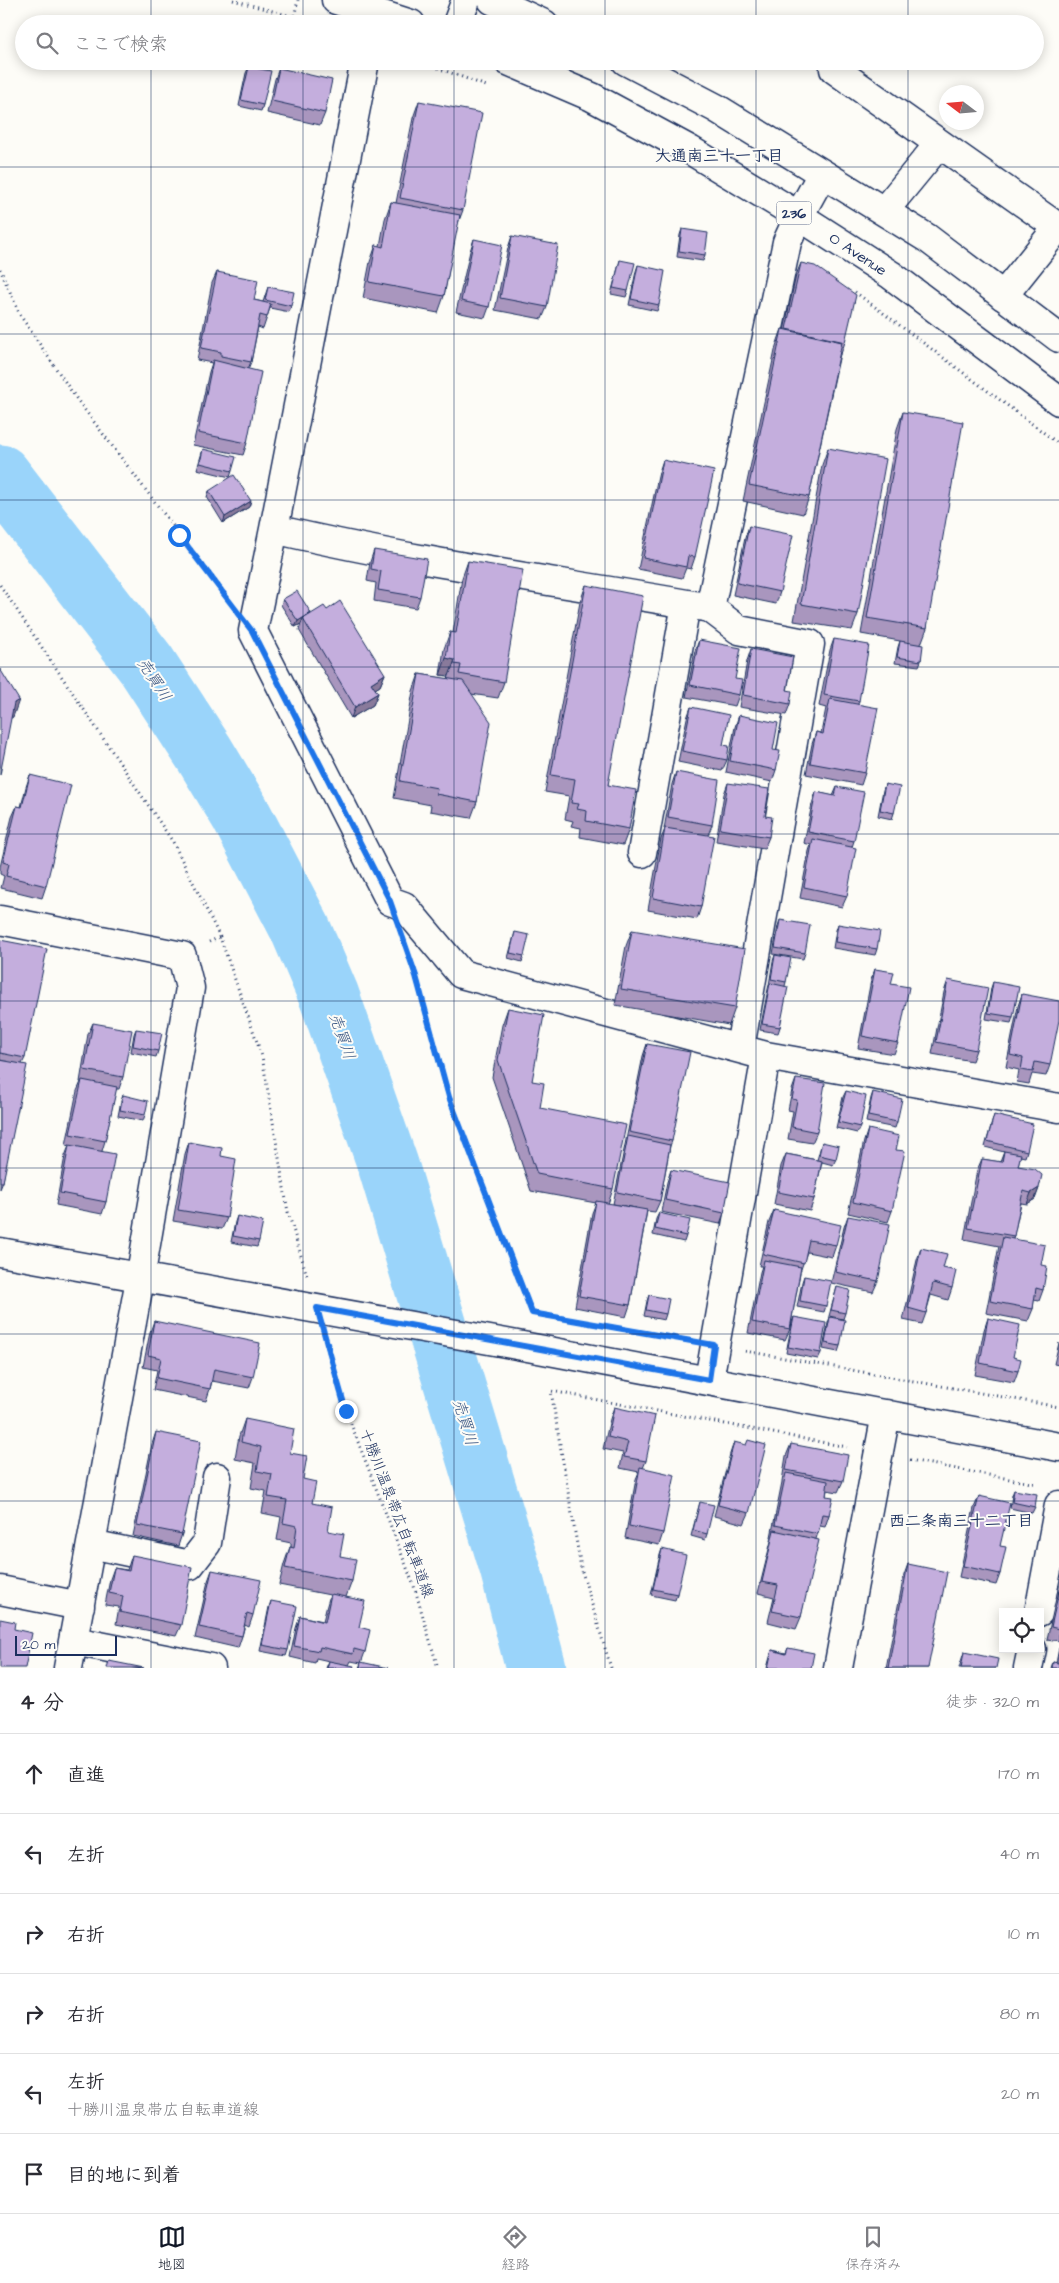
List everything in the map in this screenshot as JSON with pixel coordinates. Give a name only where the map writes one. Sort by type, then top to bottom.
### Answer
[{"type":"main road","points":[[336,0],[375,12]]},
{"type":"main road","points":[[460,15],[466,0]]},
{"type":"main road","points":[[492,0],[524,15]]},
{"type":"main road","points":[[363,70],[274,530],[252,631],[390,901],[404,906],[461,974],[766,1056],[1059,1108]]},
{"type":"main road","name":"O Avenue","points":[[528,70],[600,102],[690,150],[799,216],[891,275],[1059,401]]},
{"type":"main road","points":[[643,70],[716,108],[927,238],[1059,338]]},
{"type":"main road","points":[[835,70],[1059,227],[1003,296]]},
{"type":"main road","points":[[884,211],[940,144]]},
{"type":"main road","points":[[642,853],[698,606],[787,242],[822,174]]},
{"type":"main road","points":[[274,530],[448,566],[698,606],[739,630],[810,644],[740,1048]]},
{"type":"main road","points":[[0,920],[182,956],[190,988],[140,1279],[68,1668]]},
{"type":"main road","points":[[709,1380],[766,1056]]},
{"type":"main road","points":[[0,1252],[140,1279],[328,1310],[709,1380],[1059,1447]]},
{"type":"main road","points":[[838,1668],[886,1414]]},
{"type":"main road","points":[[91,1544],[190,1565],[207,1543],[216,1478]]},
{"type":"main road","points":[[1040,1608],[1059,1505]]},
{"type":"main road","points":[[0,1590],[80,1606]]},
{"type":"main road","points":[[74,1641],[211,1668]]},
{"type":"main road","points":[[1028,1668],[1031,1653]]},
{"type":"path","points":[[233,0],[287,15]]},
{"type":"path","points":[[294,15],[298,0]]},
{"type":"path","points":[[443,70],[497,90]]},
{"type":"path","points":[[0,269],[20,314],[78,401],[252,631]]},
{"type":"path","points":[[851,289],[1059,444]]},
{"type":"path","points":[[413,967],[449,1097],[532,1313],[1059,1407]]},
{"type":"path","name":"十勝川温泉帯広自転車道線","points":[[328,1310],[346,1411],[414,1586],[438,1668]]},
{"type":"path","points":[[611,1668],[581,1568],[551,1392],[1040,1485]]},
{"type":"building","points":[[248,70],[271,71],[263,105],[241,100]]},
{"type":"building","points":[[279,70],[288,70],[332,80],[325,113],[272,101]]},
{"type":"building","points":[[419,101],[482,113],[463,210],[400,198]]},
{"type":"building","points":[[391,202],[460,215],[444,296],[369,282],[376,245],[383,247]]},
{"type":"building","points":[[682,229],[708,233],[705,255],[679,251]]},
{"type":"building","points":[[512,236],[558,245],[547,307],[500,298]]},
{"type":"building","points":[[474,239],[502,245],[489,307],[461,301]]},
{"type":"building","points":[[620,260],[635,263],[628,291],[613,288]]},
{"type":"building","points":[[801,263],[815,266],[856,295],[845,342],[786,329]]},
{"type":"building","points":[[638,265],[665,271],[659,305],[631,299]]},
{"type":"building","points":[[217,272],[258,280],[254,300],[271,304],[267,317],[260,315],[251,362],[221,356],[221,352],[201,348]]},
{"type":"building","points":[[268,287],[294,292],[291,306],[265,300]]},
{"type":"building","points":[[782,329],[842,342],[809,497],[749,485]]},
{"type":"building","points":[[213,360],[261,372],[247,443],[198,433]]},
{"type":"building","points":[[903,412],[963,422],[927,628],[867,618]]},
{"type":"building","points":[[828,448],[886,459],[858,614],[801,604]]},
{"type":"building","points":[[203,449],[236,457],[232,471],[200,463]]},
{"type":"building","points":[[663,460],[714,471],[695,557],[688,556],[686,567],[643,558]]},
{"type":"building","points":[[234,475],[251,501],[225,517],[209,491]]},
{"type":"building","points":[[749,526],[793,535],[780,592],[737,583]]},
{"type":"building","points":[[374,550],[427,559],[420,597],[378,590],[381,571],[371,569]]},
{"type":"building","points":[[468,561],[523,570],[504,682],[459,674],[461,665],[454,664],[455,660],[446,658],[450,632],[456,633]]},
{"type":"building","points":[[586,585],[643,596],[608,785],[636,790],[629,829],[586,821],[587,811],[577,809],[579,804],[571,803],[575,779],[551,775]]},
{"type":"building","points":[[297,591],[311,613],[298,621],[283,599]]},
{"type":"building","points":[[340,601],[385,674],[371,683],[378,693],[355,707],[303,619],[324,606],[327,610]]},
{"type":"building","points":[[834,639],[869,645],[859,701],[824,695]]},
{"type":"building","points":[[699,640],[741,648],[735,679],[742,680],[739,695],[690,685]]},
{"type":"building","points":[[900,641],[923,645],[921,661],[897,657]]},
{"type":"building","points":[[751,649],[793,657],[787,690],[792,691],[790,704],[743,695]]},
{"type":"building","points":[[0,669],[19,700],[14,703],[0,775]]},
{"type":"building","points":[[419,674],[463,681],[491,722],[477,802],[436,794],[437,788],[400,781]]},
{"type":"building","points":[[830,699],[878,708],[865,773],[810,763],[816,732],[823,734]]},
{"type":"building","points":[[691,707],[729,715],[723,745],[729,746],[727,760],[682,751]]},
{"type":"building","points":[[739,715],[778,723],[773,750],[780,751],[776,770],[730,761]]},
{"type":"building","points":[[676,772],[719,780],[712,825],[668,817]]},
{"type":"building","points":[[30,775],[71,785],[46,886],[6,876],[9,864],[3,862],[17,806],[22,807]]},
{"type":"building","points":[[728,783],[769,789],[765,816],[772,817],[769,837],[720,829]]},
{"type":"building","points":[[885,784],[900,787],[894,813],[880,810]]},
{"type":"building","points":[[837,787],[864,792],[854,841],[808,832],[816,792],[835,796]]},
{"type":"building","points":[[665,828],[714,836],[701,907],[653,898]]},
{"type":"building","points":[[813,839],[856,848],[847,896],[804,887]]},
{"type":"building","points":[[780,920],[810,925],[805,953],[775,948]]},
{"type":"building","points":[[838,924],[880,931],[877,949],[835,942]]},
{"type":"building","points":[[632,930],[745,949],[735,1008],[621,989]]},
{"type":"building","points":[[515,932],[529,935],[524,956],[510,953]]},
{"type":"building","points":[[0,940],[47,949],[25,1058],[0,1053]]},
{"type":"building","points":[[775,955],[791,958],[786,982],[771,979]]},
{"type":"building","points":[[875,969],[894,972],[891,984],[909,987],[898,1043],[862,1036]]},
{"type":"building","points":[[948,980],[988,988],[976,1050],[936,1042]]},
{"type":"building","points":[[993,982],[1019,987],[1013,1017],[988,1013]]},
{"type":"building","points":[[770,983],[788,987],[780,1027],[762,1024]]},
{"type":"building","points":[[1022,994],[1059,1001],[1059,1020],[1050,1065],[1035,1062],[1033,1072],[1021,1070],[1023,1058],[1010,1055]]},
{"type":"building","points":[[508,1008],[544,1015],[532,1081],[544,1083],[540,1108],[626,1125],[613,1189],[537,1174],[498,1060]]},
{"type":"building","points":[[93,1023],[132,1030],[123,1077],[84,1070]]},
{"type":"building","points":[[136,1029],[162,1033],[158,1051],[133,1046]]},
{"type":"building","points":[[647,1044],[690,1052],[672,1141],[629,1132]]},
{"type":"building","points":[[0,1060],[27,1065],[3,1182],[0,1182]]},
{"type":"building","points":[[796,1079],[825,1083],[817,1132],[792,1127],[797,1100],[792,1099]]},
{"type":"building","points":[[82,1080],[117,1087],[105,1141],[70,1134]]},
{"type":"building","points":[[846,1091],[866,1096],[860,1127],[838,1122]]},
{"type":"building","points":[[873,1092],[902,1099],[897,1122],[868,1116]]},
{"type":"building","points":[[123,1095],[148,1101],[145,1115],[120,1110]]},
{"type":"building","points":[[994,1115],[1033,1124],[1027,1151],[987,1141]]},
{"type":"building","points":[[868,1129],[899,1136],[896,1150],[905,1151],[892,1211],[853,1202]]},
{"type":"building","points":[[628,1136],[670,1145],[660,1201],[617,1192]]},
{"type":"building","points":[[189,1142],[222,1148],[221,1156],[236,1159],[227,1218],[178,1210]]},
{"type":"building","points":[[822,1142],[839,1146],[836,1159],[819,1155]]},
{"type":"building","points":[[69,1145],[115,1154],[106,1202],[60,1193]]},
{"type":"building","points":[[1004,1151],[1021,1154],[1018,1166],[1035,1169],[1042,1175],[1039,1188],[1031,1193],[1023,1191],[1014,1236],[968,1228],[982,1159],[1002,1162]]},
{"type":"building","points":[[786,1154],[822,1161],[814,1199],[778,1192]]},
{"type":"building","points":[[671,1170],[730,1182],[724,1213],[665,1200]]},
{"type":"building","points":[[596,1201],[647,1210],[630,1305],[579,1296]]},
{"type":"building","points":[[774,1210],[841,1225],[836,1245],[809,1240],[804,1263],[763,1254]]},
{"type":"building","points":[[659,1213],[690,1220],[686,1236],[655,1229]]},
{"type":"building","points":[[237,1216],[263,1222],[259,1241],[233,1236]]},
{"type":"building","points":[[848,1216],[890,1224],[878,1281],[835,1272]]},
{"type":"building","points":[[1003,1237],[1045,1245],[1041,1265],[1047,1266],[1043,1290],[1036,1288],[1033,1309],[990,1301]]},
{"type":"building","points":[[921,1248],[947,1254],[943,1268],[956,1271],[952,1288],[933,1283],[926,1313],[908,1308]]},
{"type":"building","points":[[764,1260],[801,1267],[790,1329],[752,1322]]},
{"type":"building","points":[[804,1276],[831,1281],[826,1306],[800,1301]]},
{"type":"building","points":[[837,1287],[850,1290],[845,1313],[831,1310]]},
{"type":"building","points":[[649,1295],[669,1299],[666,1314],[646,1310]]},
{"type":"building","points":[[794,1317],[826,1323],[821,1353],[788,1347]]},
{"type":"building","points":[[830,1317],[845,1320],[840,1346],[825,1343]]},
{"type":"building","points":[[988,1318],[1020,1325],[1013,1357],[1021,1359],[1018,1371],[980,1363]]},
{"type":"building","points":[[154,1321],[260,1343],[253,1377],[214,1369],[210,1389],[157,1378],[161,1358],[148,1355]]},
{"type":"building","points":[[614,1407],[655,1416],[646,1461],[624,1457],[628,1442],[608,1437]]},
{"type":"building","points":[[245,1419],[294,1429],[290,1453],[307,1456],[303,1479],[316,1482],[312,1503],[332,1507],[328,1531],[344,1534],[340,1556],[356,1559],[352,1581],[285,1568],[290,1547],[294,1548],[297,1526],[283,1523],[287,1500],[268,1497],[272,1474],[257,1471],[261,1447],[241,1442]]},
{"type":"building","points":[[156,1432],[201,1441],[182,1534],[137,1525]]},
{"type":"building","points":[[748,1440],[766,1445],[749,1513],[718,1505],[734,1442],[746,1445]]},
{"type":"building","points":[[791,1444],[848,1455],[843,1481],[786,1470]]},
{"type":"building","points":[[640,1467],[675,1475],[663,1533],[629,1526]]},
{"type":"building","points":[[786,1473],[828,1481],[826,1496],[833,1497],[829,1515],[822,1514],[818,1534],[775,1525]]},
{"type":"building","points":[[1014,1490],[1037,1494],[1035,1507],[1012,1502]]},
{"type":"building","points":[[979,1496],[1010,1503],[1000,1546],[1006,1547],[1000,1574],[963,1566]]},
{"type":"building","points":[[700,1502],[714,1505],[707,1534],[693,1530]]},
{"type":"building","points":[[774,1530],[819,1540],[801,1617],[772,1611],[778,1585],[762,1582]]},
{"type":"building","points":[[662,1549],[686,1555],[677,1594],[653,1589]]},
{"type":"building","points":[[132,1555],[192,1567],[181,1625],[120,1612],[123,1596],[109,1593],[114,1568],[129,1571]]},
{"type":"building","points":[[908,1564],[947,1572],[928,1668],[888,1668]]},
{"type":"building","points":[[212,1570],[261,1580],[253,1615],[247,1613],[242,1636],[199,1627]]},
{"type":"building","points":[[1059,1591],[1059,1629],[1051,1627]]},
{"type":"building","points":[[331,1594],[365,1601],[359,1627],[370,1630],[365,1652],[354,1649],[353,1654],[320,1647],[319,1651],[294,1646],[300,1616],[325,1622]]},
{"type":"building","points":[[271,1601],[297,1606],[288,1650],[262,1645]]},
{"type":"building","points":[[0,1619],[15,1622],[14,1629],[32,1633],[25,1668],[0,1668]]},
{"type":"building","points":[[788,1648],[814,1653],[811,1668],[768,1668],[772,1650],[786,1654]]},
{"type":"building","points":[[964,1652],[998,1659],[996,1668],[961,1668]]},
{"type":"building","points":[[1059,1657],[1059,1668],[1052,1668],[1053,1662],[1058,1663]]},
{"type":"building","points":[[109,1661],[144,1668],[107,1668]]},
{"type":"building","points":[[329,1661],[354,1666],[353,1668],[327,1668]]},
{"type":"building","points":[[361,1662],[388,1668],[360,1668]]},
{"type":"waterway","name":"売買川","points":[[0,475],[146,664],[204,753],[240,813],[300,928],[329,996],[388,1165],[510,1568],[536,1668]]},
{"type":"district","name":"大通南三十一丁目","points":[[719,155]]},
{"type":"district","name":"西二条南三十二丁目","points":[[961,1520]]},
{"type":"route","points":[[179,535],[252,631],[390,901],[416,976],[449,1097],[532,1313],[714,1345],[709,1380],[317,1308],[346,1411]]}]
